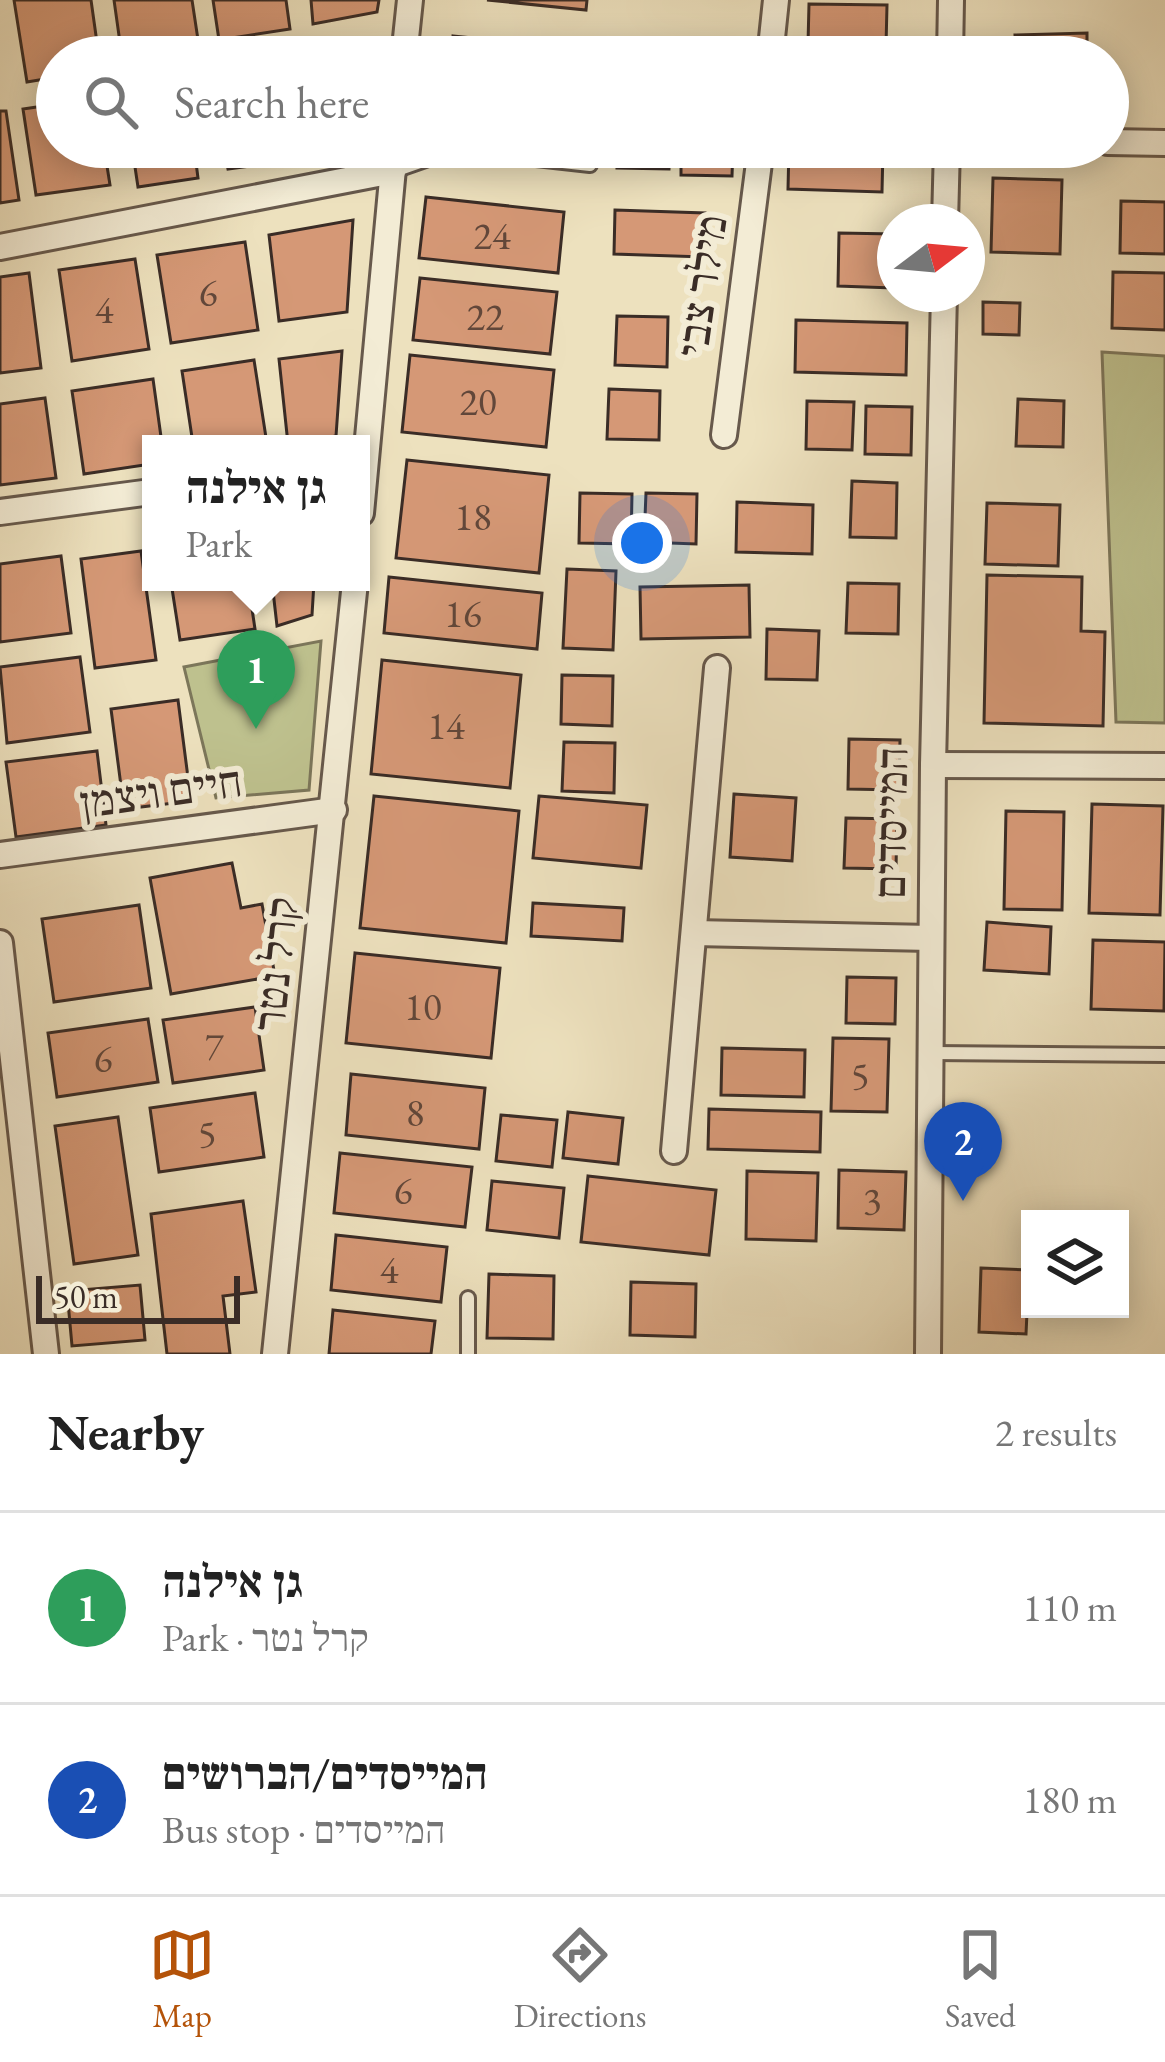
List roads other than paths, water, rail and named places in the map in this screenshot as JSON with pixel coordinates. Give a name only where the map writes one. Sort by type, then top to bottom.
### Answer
[{"type":"street","points":[[406,36],[410,0]]},
{"type":"street","points":[[772,36],[776,0]]},
{"type":"street","points":[[950,36],[951,0]]},
{"type":"street","points":[[1129,142],[1165,143]]},
{"type":"street","points":[[0,247],[354,168]]},
{"type":"street","points":[[366,435],[393,168]]},
{"type":"street","name":"מילר צבי","points":[[724,435],[758,168]]},
{"type":"street","points":[[945,204],[946,168]]},
{"type":"street","name":"המייסדים","points":[[928,1354],[933,765],[944,312]]},
{"type":"street","points":[[0,512],[142,493]]},
{"type":"street","name":"קרל נטר","points":[[275,1354],[354,591]]},
{"type":"street","points":[[674,1151],[717,668]]},
{"type":"street","points":[[933,765],[1165,766]]},
{"type":"street","name":"חיים ויצמן","points":[[0,855],[334,810]]},
{"type":"street","points":[[694,933],[931,938]]},
{"type":"street","points":[[0,943],[46,1354]]},
{"type":"lane","points":[[930,1053],[1165,1055]]},
{"type":"lane","points":[[468,1298],[468,1354]]},
{"type":"place","name":"גן אילנה","points":[[256,729]]},
{"type":"place","name":"המייסדים/הברושים","points":[[963,1201]]}]
